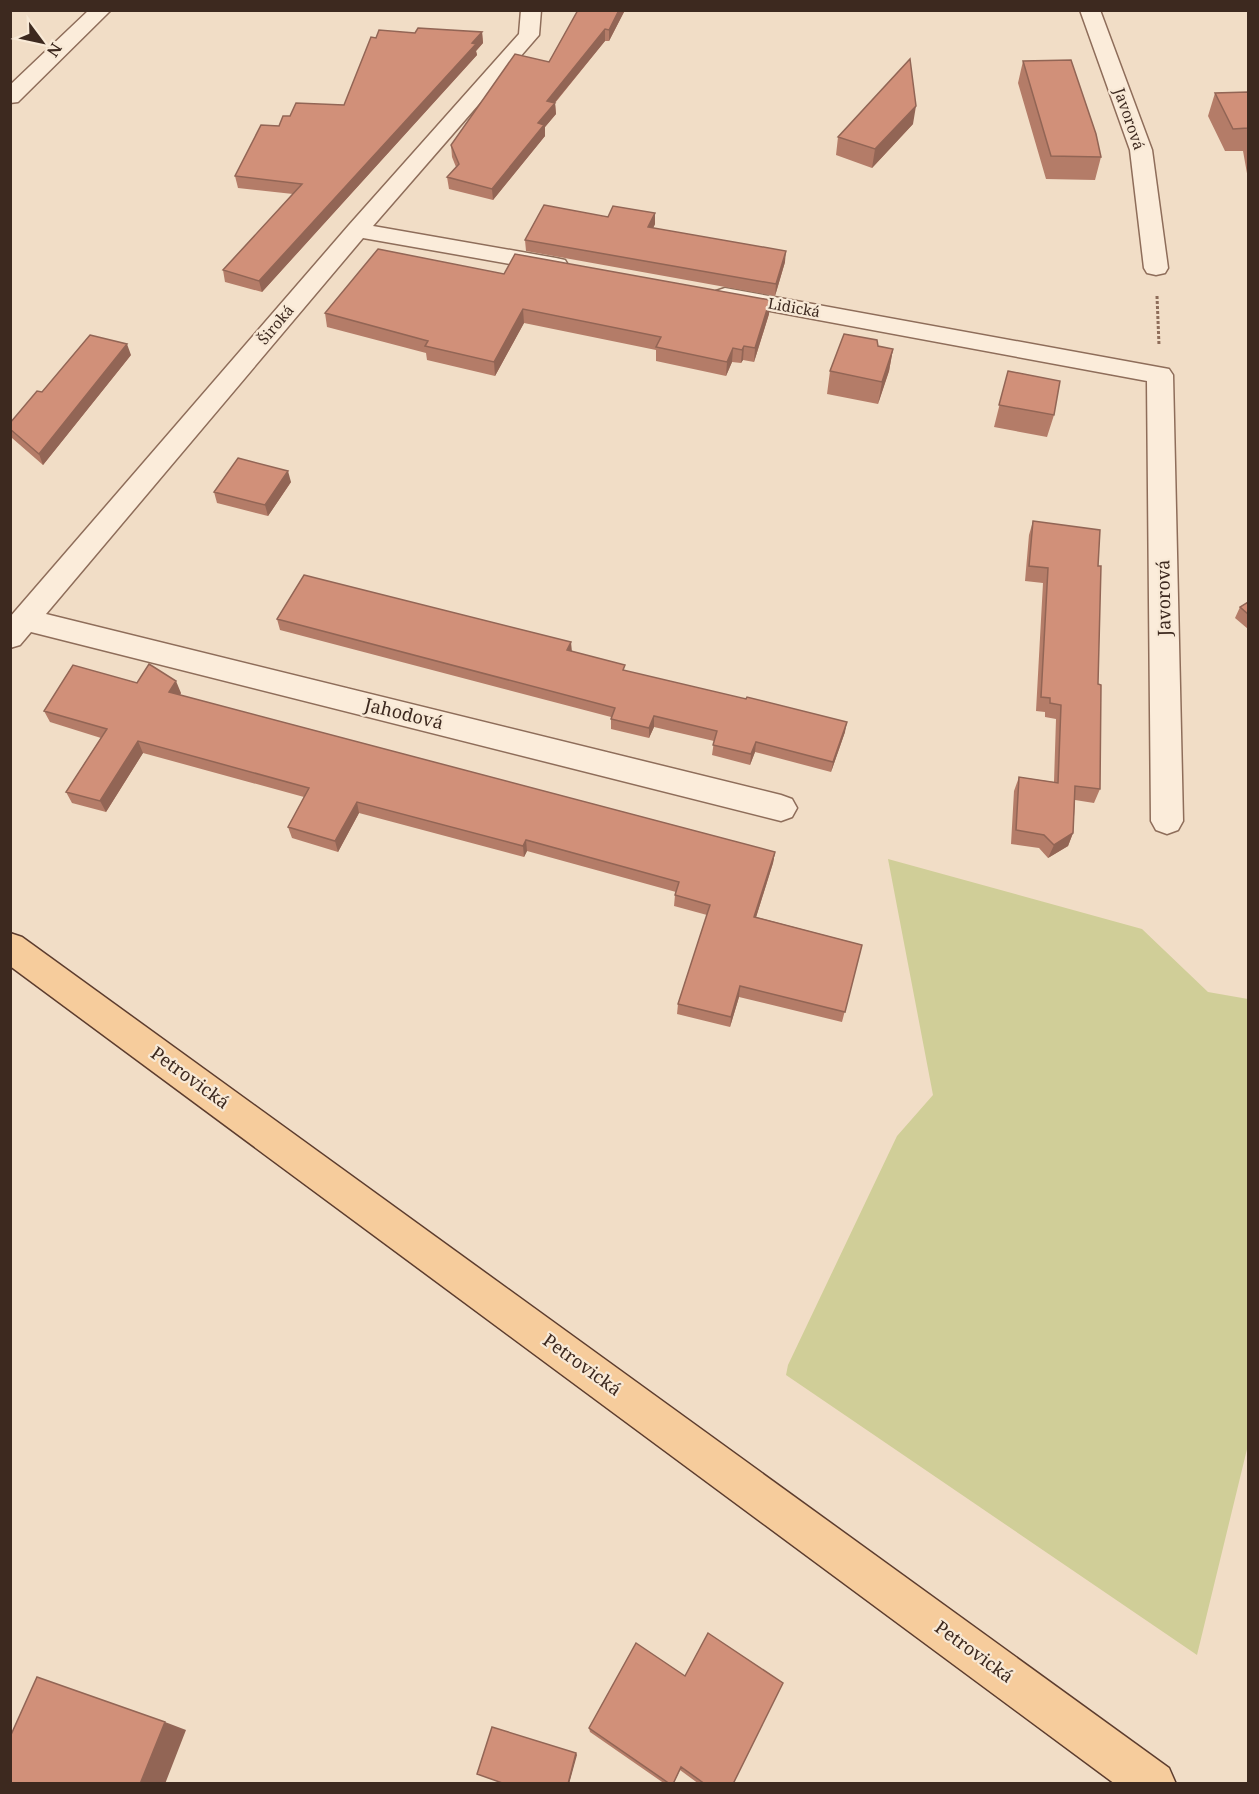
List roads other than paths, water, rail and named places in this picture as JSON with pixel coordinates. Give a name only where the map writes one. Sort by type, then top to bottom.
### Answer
[{"type":"main road","name":"Petrovická","points":[[10,947],[1153,1784]]},
{"type":"street","points":[[10,97],[101,10]]},
{"type":"street","name":"Široká","points":[[18,629],[357,230],[529,35],[531,10]]},
{"type":"street","name":"Javorová","points":[[1090,10],[1141,150],[1156,268]]},
{"type":"street","points":[[357,230],[578,269]]},
{"type":"street","name":"Lidická","points":[[706,293],[1160,375]]},
{"type":"street","name":"Javorová","points":[[1160,375],[1167,821]]},
{"type":"street","name":"Jahodová","points":[[18,629],[781,808]]}]
